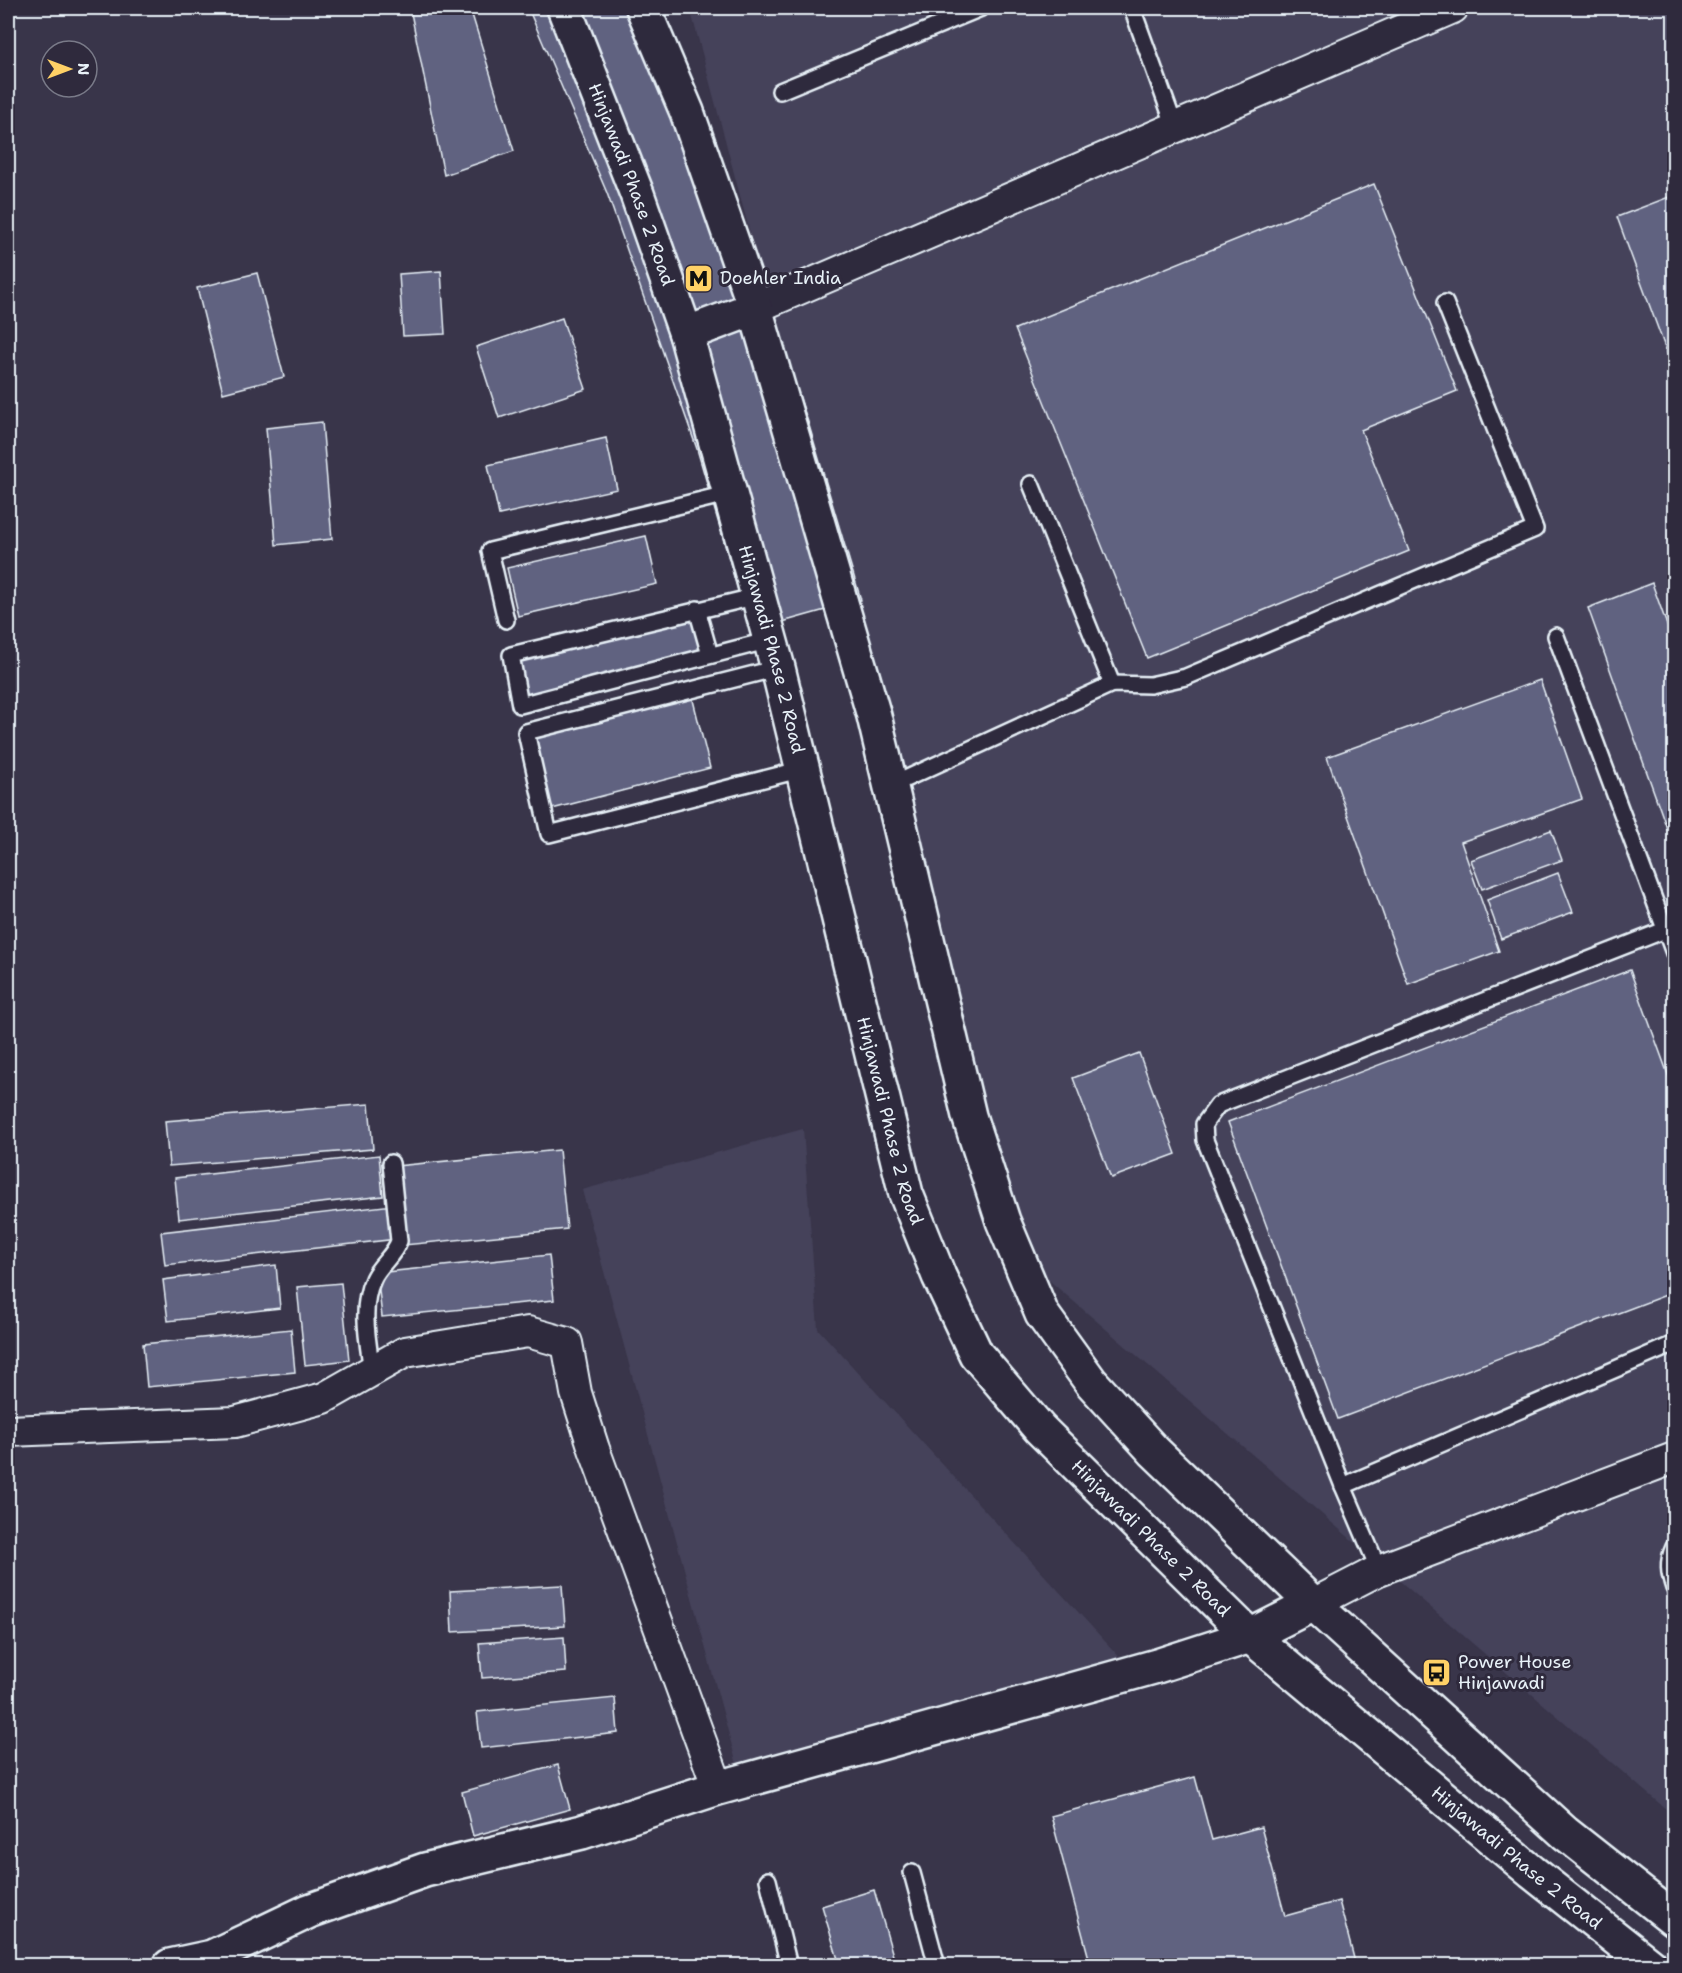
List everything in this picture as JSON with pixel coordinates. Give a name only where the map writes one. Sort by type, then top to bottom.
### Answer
[{"type":"main road","name":"Hinjawadi Phase 2 Road","points":[[564,8],[637,194],[686,334],[774,654],[906,1194],[939,1276],[976,1354],[1040,1430],[1250,1636],[1532,1872],[1651,1965]]},
{"type":"main road","points":[[644,8],[687,112],[755,308],[850,630],[969,1116],[1002,1221],[1042,1314],[1091,1382],[1154,1451],[1313,1604],[1565,1833],[1674,1919]]},
{"type":"main road","points":[[686,334],[755,308]]},
{"type":"main road","points":[[170,1965],[212,1957],[309,1911],[425,1870],[582,1832],[718,1788],[1024,1705],[1250,1636],[1313,1604]]},
{"type":"street","points":[[755,308],[1454,8]]},
{"type":"street","points":[[8,1431],[235,1422],[324,1398],[405,1352],[528,1332],[567,1343],[576,1393],[594,1449],[718,1788]]},
{"type":"street","points":[[1313,1604],[1379,1570],[1674,1458]]},
{"type":"lane","points":[[780,91],[981,8]]},
{"type":"lane","points":[[1132,8],[1174,127]]},
{"type":"lane","points":[[890,786],[1112,684],[1150,685],[1186,678],[1535,529],[1445,303]]},
{"type":"lane","points":[[1031,484],[1112,684]]},
{"type":"lane","points":[[506,620],[489,550],[731,493]]},
{"type":"lane","points":[[758,596],[511,655],[520,705],[710,655],[774,654]]},
{"type":"lane","points":[[697,609],[710,655]]},
{"type":"lane","points":[[1556,636],[1674,953]]},
{"type":"lane","points":[[774,654],[526,732],[549,834],[803,769]]},
{"type":"lane","points":[[1379,1570],[1343,1486],[1205,1140],[1204,1124],[1218,1105],[1665,930]]},
{"type":"lane","points":[[372,1371],[365,1320],[372,1279],[397,1248],[399,1241],[392,1163]]},
{"type":"lane","points":[[1343,1486],[1674,1344]]},
{"type":"lane","points":[[1674,1547],[1669,1559],[1674,1588]]},
{"type":"lane","points":[[912,1873],[937,1965]]},
{"type":"lane","points":[[768,1880],[789,1965]]},
{"type":"shaded area","points":[[690,8],[1674,8],[1674,1816],[1023,1258]]},
{"type":"shaded area","points":[[803,1129],[818,1329],[1124,1662],[739,1772],[582,1190]]},
{"type":"building","points":[[410,8],[470,8],[514,151],[444,175]]},
{"type":"building","points":[[528,8],[655,8],[715,149],[808,422],[861,600],[750,631],[697,449],[607,193]]},
{"type":"building","points":[[1374,184],[1457,391],[1361,430],[1409,551],[1147,658],[1015,329]]},
{"type":"building","points":[[1674,195],[1674,372],[1617,217]]},
{"type":"building","points":[[441,271],[445,334],[403,336],[399,274]]},
{"type":"building","points":[[257,273],[284,377],[223,393],[197,288]]},
{"type":"building","points":[[562,318],[586,389],[499,418],[476,347]]},
{"type":"building","points":[[322,422],[332,539],[276,545],[266,428]]},
{"type":"building","points":[[606,438],[617,489],[499,515],[488,465]]},
{"type":"building","points":[[646,536],[657,584],[518,616],[507,568]]},
{"type":"building","points":[[1652,583],[1674,645],[1674,848],[1588,608]]},
{"type":"building","points":[[692,615],[701,652],[526,695],[517,658]]},
{"type":"building","points":[[1540,680],[1582,799],[1461,842],[1499,951],[1408,984],[1327,757]]},
{"type":"building","points":[[692,696],[710,768],[552,809],[535,737]]},
{"type":"building","points":[[1551,830],[1562,860],[1482,889],[1471,860]]},
{"type":"building","points":[[1558,873],[1573,912],[1501,939],[1487,900]]},
{"type":"building","points":[[1630,970],[1674,1091],[1674,1292],[1338,1419],[1228,1122]]},
{"type":"building","points":[[1139,1053],[1176,1154],[1111,1178],[1073,1078]]},
{"type":"building","points":[[369,1104],[373,1149],[169,1166],[165,1121]]},
{"type":"building","points":[[559,1150],[567,1229],[404,1245],[396,1166]]},
{"type":"building","points":[[379,1155],[383,1196],[179,1219],[175,1178]]},
{"type":"building","points":[[393,1205],[397,1239],[165,1265],[161,1232]]},
{"type":"building","points":[[549,1255],[554,1300],[382,1317],[377,1273]]},
{"type":"building","points":[[276,1265],[280,1308],[168,1321],[163,1280]]},
{"type":"building","points":[[341,1283],[349,1360],[305,1365],[297,1287]]},
{"type":"building","points":[[291,1329],[295,1372],[147,1387],[143,1344]]},
{"type":"building","points":[[562,1585],[565,1626],[452,1632],[450,1591]]},
{"type":"building","points":[[564,1637],[566,1672],[482,1678],[479,1643]]},
{"type":"building","points":[[615,1698],[618,1733],[481,1748],[477,1712]]},
{"type":"building","points":[[558,1765],[570,1809],[473,1836],[462,1792]]},
{"type":"building","points":[[1195,1777],[1212,1840],[1261,1827],[1285,1916],[1339,1901],[1356,1966],[1091,1966],[1051,1816]]},
{"type":"building","points":[[874,1890],[896,1966],[840,1966],[822,1906]]},
{"type":"place","name":"Doehler India","points":[[699,278]]},
{"type":"place","name":"Power House Hinjawadi","points":[[1437,1672]]}]
